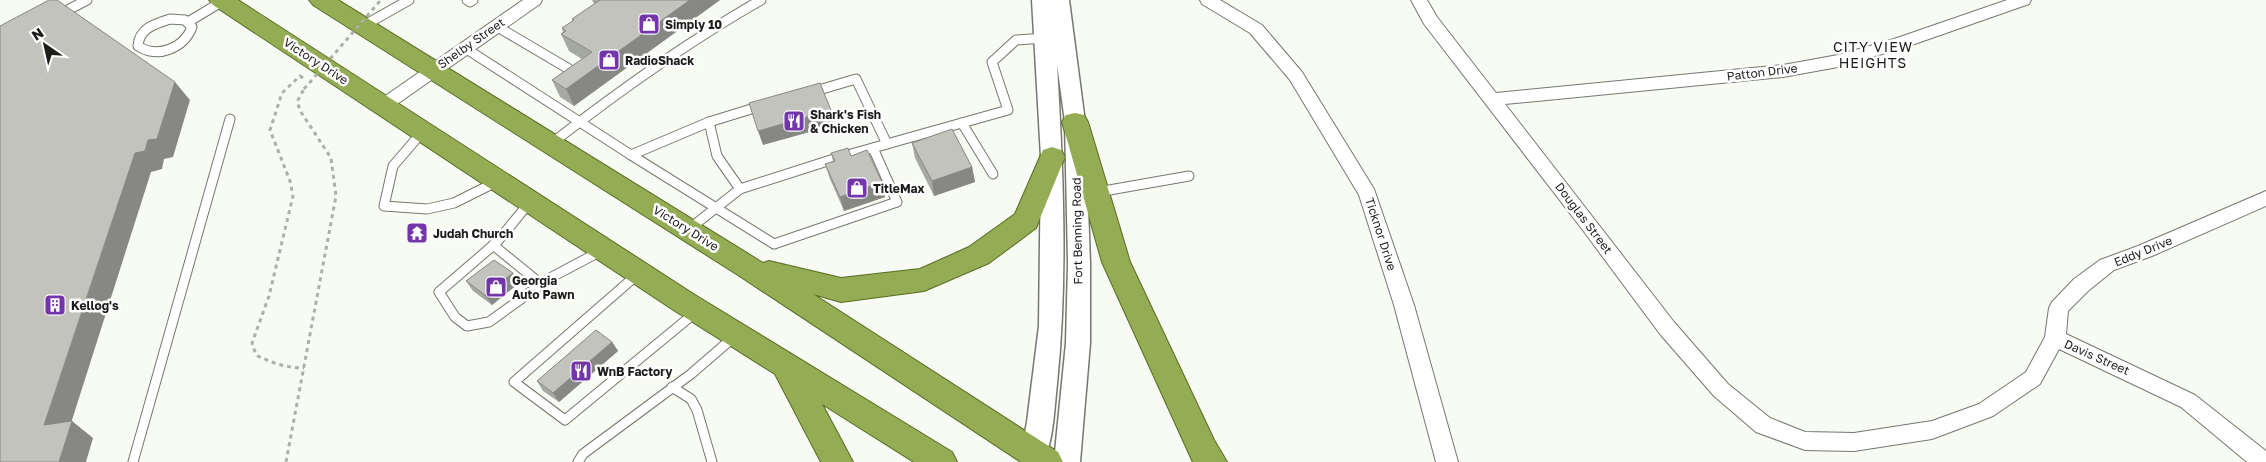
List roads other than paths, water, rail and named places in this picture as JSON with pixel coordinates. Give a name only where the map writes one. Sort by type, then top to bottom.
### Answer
[{"type":"highway","name":"Victory Drive","points":[[321,0],[748,267],[1040,458]]},
{"type":"highway","name":"Victory Drive","points":[[222,1],[423,130],[697,311],[941,462]]},
{"type":"highway","points":[[1075,122],[1116,262],[1203,450],[1211,462]]},
{"type":"highway","points":[[748,267],[841,290],[924,280],[979,255],[1026,221],[1052,157]]},
{"type":"highway","points":[[784,364],[837,462]]},
{"type":"street","name":"Shelby Street","points":[[384,105],[534,0]]},
{"type":"street","name":"Fort Benning Road","points":[[1040,458],[1040,422],[1051,326],[1052,157],[1046,38],[1042,0]]},
{"type":"street","name":"Fort Benning Road","points":[[1059,0],[1075,122],[1078,263],[1078,343],[1067,462]]},
{"type":"street","name":"Ticknor Drive","points":[[1208,0],[1256,29],[1296,76],[1368,194],[1404,305],[1447,462]]},
{"type":"street","name":"Douglas Street","points":[[1419,0],[1430,20],[1667,328],[1721,390],[1763,425]]},
{"type":"street","name":"Patton Drive","points":[[1492,99],[1783,72],[1838,61],[1900,43],[2023,0]]},
{"type":"street","name":"Eddy Drive","points":[[2056,338],[2059,308],[2081,285],[2107,265],[2145,251],[2266,198]]},
{"type":"street","name":"Davis Street","points":[[1763,425],[1805,441],[1854,442],[1932,430],[1986,410],[2033,378],[2056,338],[2188,401],[2262,462]]},
{"type":"lane","points":[[52,19],[86,0]]},
{"type":"lane","points":[[363,26],[409,0]]},
{"type":"lane","points":[[467,0],[470,2],[473,0]]},
{"type":"lane","points":[[552,143],[714,26],[761,0]]},
{"type":"lane","points":[[188,22],[192,27],[191,32],[181,43],[173,47],[148,52],[138,46],[140,36],[152,25],[170,19],[188,22],[222,1]]},
{"type":"lane","points":[[496,26],[569,70]]},
{"type":"lane","points":[[688,229],[740,189],[873,148],[1008,110],[992,62],[1016,40],[1046,38]]},
{"type":"lane","points":[[465,48],[774,244],[897,202],[873,148]]},
{"type":"lane","points":[[799,96],[856,79],[887,144]]},
{"type":"lane","points":[[631,155],[709,122],[773,103]]},
{"type":"lane","points":[[133,462],[230,119]]},
{"type":"lane","points":[[709,122],[716,156],[740,189]]},
{"type":"lane","points":[[962,123],[993,174]]},
{"type":"lane","points":[[423,130],[393,166],[384,206],[426,209],[454,203],[499,180]]},
{"type":"lane","points":[[1096,192],[1188,176]]},
{"type":"lane","points":[[530,201],[493,246],[439,292],[455,316],[467,326],[489,322],[541,284],[603,250]]},
{"type":"lane","points":[[493,246],[541,284]]},
{"type":"lane","points":[[639,273],[514,382],[565,420],[697,311]]},
{"type":"lane","points":[[578,462],[583,454],[672,387],[736,335]]},
{"type":"lane","points":[[672,387],[691,399],[697,410],[712,462]]},
{"type":"place","name":"Simply 10","points":[[649,24]]},
{"type":"place","name":"RadioShack","points":[[609,60]]},
{"type":"place","name":"Shark's Fish & Chicken","points":[[794,121]]},
{"type":"place","name":"TitleMax","points":[[857,188]]},
{"type":"place","name":"Judah Church","points":[[417,233]]},
{"type":"place","name":"Georgia Auto Pawn","points":[[496,287]]},
{"type":"place","name":"Kellog's","points":[[55,305]]},
{"type":"place","name":"WnB Factory","points":[[581,371]]},
{"type":"district","name":"CITY VIEW HEIGHTS","points":[[1873,54]]}]
